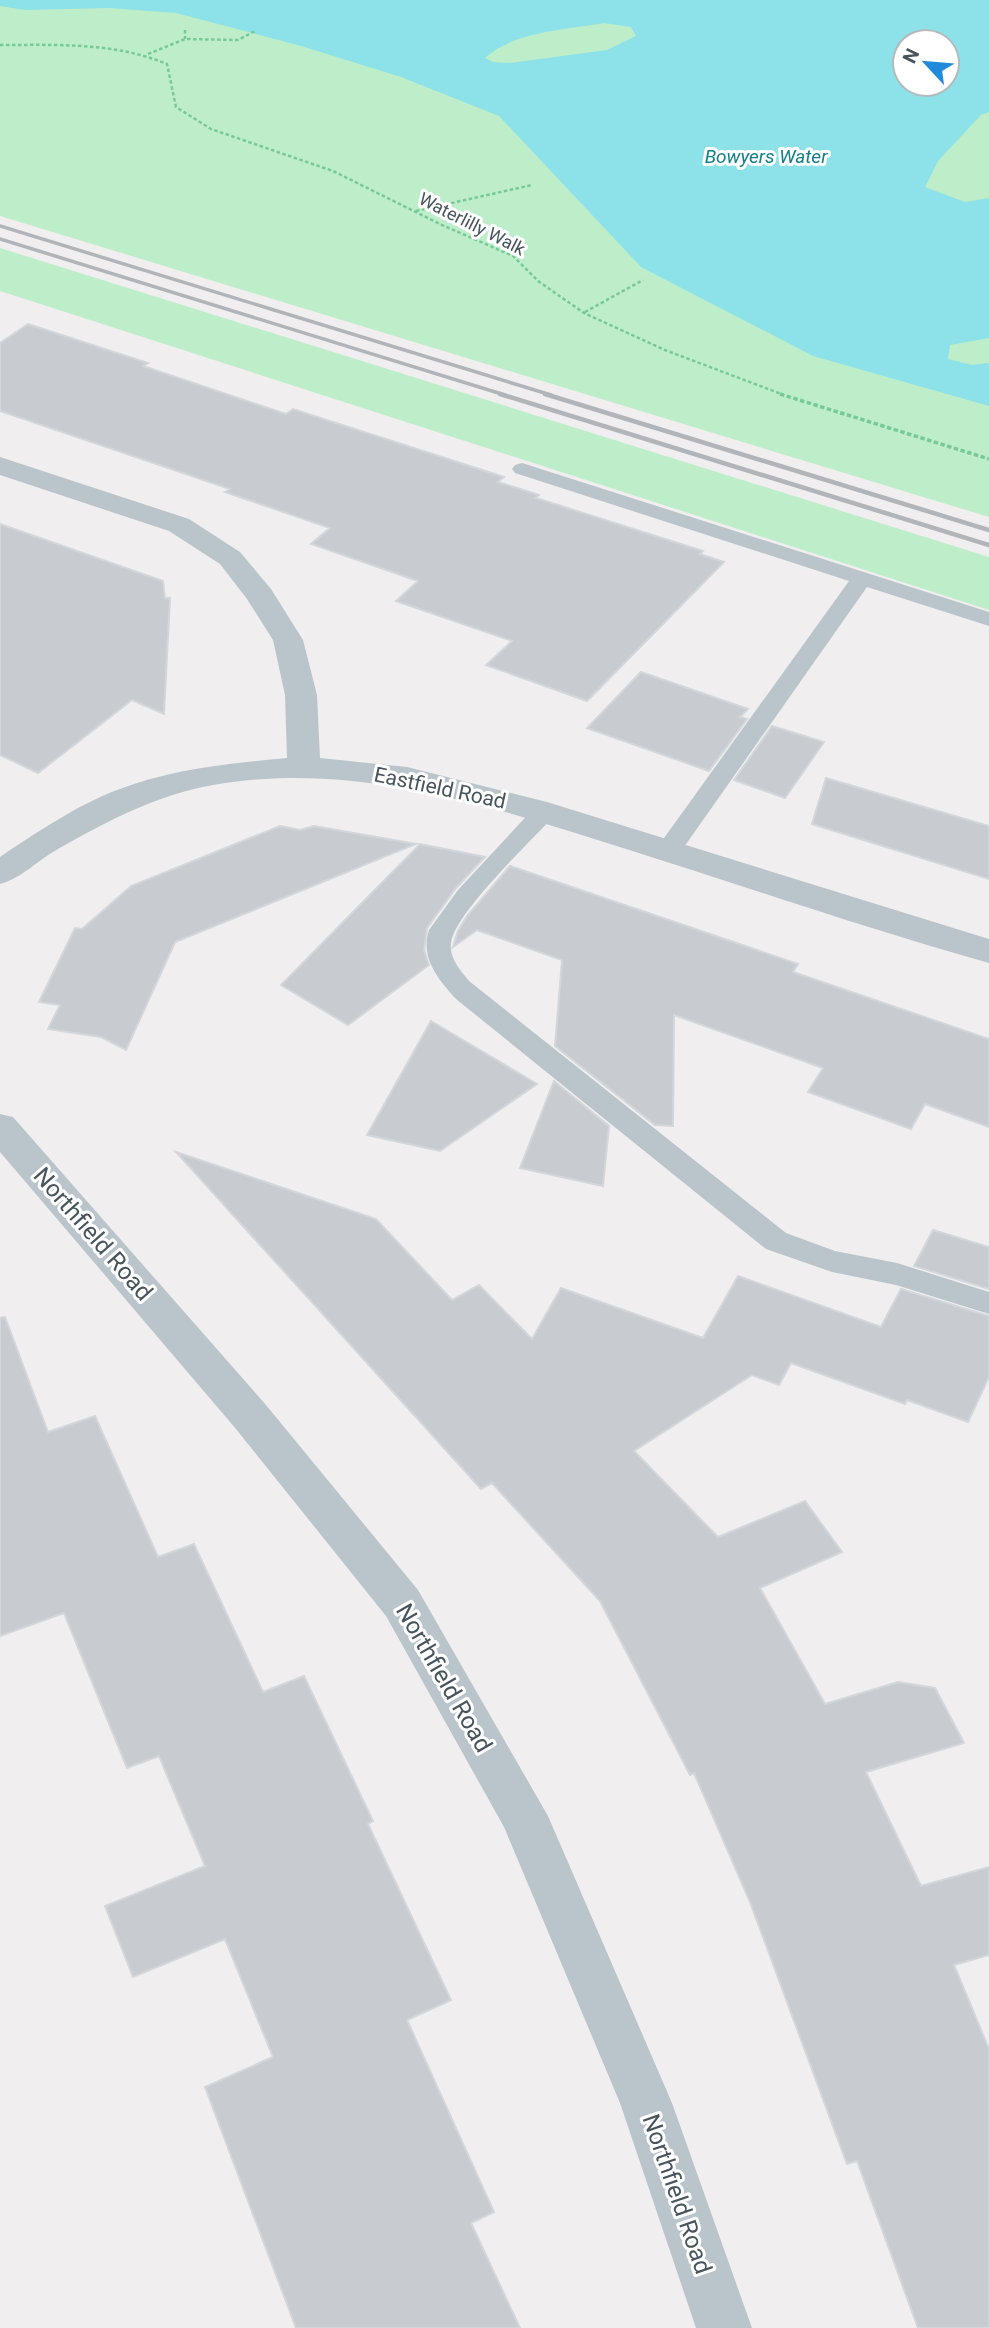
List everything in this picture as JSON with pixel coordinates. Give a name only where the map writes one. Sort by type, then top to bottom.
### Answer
[{"type":"street","points":[[0,466],[179,525],[230,558],[260,595],[288,640],[301,695],[304,765],[212,775],[129,797],[43,843],[0,873]]},
{"type":"street","name":"Eastfield Road","points":[[304,765],[407,777],[544,812],[989,951]]},
{"type":"street","name":"Northfield Road","points":[[0,1127],[251,1417],[402,1603],[524,1816],[646,2103],[724,2328]]},
{"type":"lane","points":[[522,469],[989,619]]},
{"type":"lane","points":[[668,850],[862,578]]},
{"type":"lane","points":[[544,812],[454,911],[438,939],[441,965],[465,993],[776,1241],[832,1261],[897,1274],[989,1303]]},
{"type":"path","points":[[185,30],[185,39]]},
{"type":"path","points":[[0,45],[118,50],[148,54],[185,39],[238,40],[255,31]]},
{"type":"path","name":"Waterlilly Walk","points":[[148,54],[167,64],[176,107],[192,119],[211,129],[333,171],[513,256],[538,281],[584,313],[665,351],[802,402],[989,459]]},
{"type":"path","points":[[416,211],[532,185]]},
{"type":"path","points":[[584,313],[643,280]]},
{"type":"green space","points":[[0,0],[989,0],[989,517],[0,216]]},
{"type":"green space","points":[[0,248],[989,557],[989,610],[0,291]]},
{"type":"water","name":"Bowyers Water","points":[[0,0],[989,0],[989,112],[981,115],[938,161],[925,187],[965,202],[989,198],[989,338],[950,345],[948,359],[972,365],[989,363],[989,406],[813,356],[641,267],[499,116],[401,77],[301,46],[176,13],[110,8],[25,10],[0,6]],"holes":[[[604,23],[631,27],[636,36],[607,50],[510,63],[493,62],[485,58],[511,42],[558,30]]]},
{"type":"building","points":[[28,324],[148,363],[143,366],[286,414],[293,409],[504,477],[498,482],[539,495],[536,498],[703,551],[700,554],[724,562],[587,701],[486,665],[512,641],[396,601],[418,581],[311,544],[330,528],[225,492],[230,489],[0,411],[0,343]]},
{"type":"building","points":[[0,524],[163,581],[165,598],[170,598],[164,714],[132,700],[38,773],[0,755]]},
{"type":"building","points":[[641,672],[748,709],[740,717],[747,719],[709,771],[587,728]]},
{"type":"building","points":[[772,726],[824,742],[785,798],[734,780]]},
{"type":"building","points":[[826,778],[989,826],[989,879],[812,824]]},
{"type":"building","points":[[280,826],[300,830],[314,826],[416,844],[175,942],[126,1050],[101,1037],[48,1029],[60,1005],[39,1002],[75,928],[82,929],[131,886]]},
{"type":"building","points":[[420,844],[485,857],[456,888],[427,928],[424,950],[429,965],[348,1025],[281,985]]},
{"type":"building","points":[[510,866],[798,964],[793,972],[989,1039],[989,1127],[925,1104],[911,1129],[808,1092],[823,1068],[674,1015],[673,1126],[655,1125],[555,1046],[562,960],[477,930],[453,947],[467,916]]},
{"type":"building","points":[[431,1021],[537,1084],[440,1151],[367,1135]]},
{"type":"building","points":[[554,1081],[609,1126],[603,1186],[520,1168]]},
{"type":"building","points":[[176,1152],[376,1219],[452,1300],[479,1285],[532,1339],[561,1288],[703,1338],[738,1276],[881,1327],[901,1289],[989,1316],[989,1377],[968,1422],[907,1400],[905,1404],[791,1363],[779,1385],[752,1375],[634,1451],[718,1537],[805,1501],[842,1552],[760,1588],[825,1704],[898,1682],[935,1688],[964,1743],[866,1772],[921,1886],[989,1867],[989,1955],[954,1965],[989,2049],[989,2328],[918,2328],[857,2161],[847,2164],[750,1902],[694,1773],[690,1775],[600,1601],[492,1483],[481,1489]]},
{"type":"building","points":[[933,1230],[989,1247],[989,1289],[914,1266]]},
{"type":"building","points":[[5,1317],[48,1432],[95,1416],[158,1557],[194,1544],[263,1692],[304,1676],[373,1821],[368,1824],[451,2000],[407,2020],[494,2212],[471,2223],[520,2328],[296,2328],[205,2087],[273,2057],[225,1939],[133,1977],[105,1906],[205,1866],[159,1756],[127,1768],[64,1613],[0,1636],[0,1318]]},
{"type":"railway","points":[[0,226],[551,395]]},
{"type":"railway","points":[[0,239],[505,395]]},
{"type":"railway","points":[[500,394],[989,545]]},
{"type":"railway","points":[[545,394],[989,530]]}]
